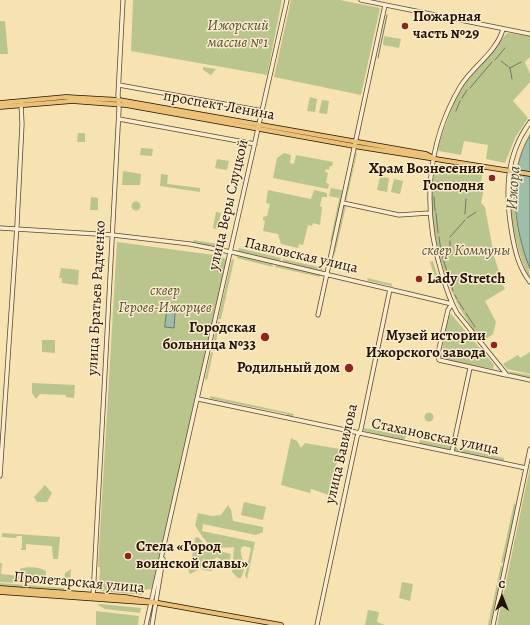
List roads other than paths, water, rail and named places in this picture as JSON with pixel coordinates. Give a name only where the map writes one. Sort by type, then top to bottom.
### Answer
[{"type":"main road","name":"проспект Ленина","points":[[0,103],[72,101],[119,102],[355,144],[426,154],[432,157],[530,174]]},
{"type":"main road","name":"проспект Ленина","points":[[0,107],[21,103]]},
{"type":"main road","name":"Пролетарская улица","points":[[0,588],[153,603],[281,625]]},
{"type":"main road","name":"Пролетарская улица","points":[[0,592],[93,596]]},
{"type":"street","name":"улица Братьев Радченко","points":[[93,596],[119,119],[123,0]]},
{"type":"street","name":"улица Веры Слуцкой","points":[[146,625],[153,603],[287,0]]},
{"type":"street","points":[[362,0],[530,34]]},
{"type":"street","points":[[318,314],[343,203],[364,96],[385,5]]},
{"type":"street","points":[[503,28],[499,40],[464,82],[453,99],[432,157],[429,213],[437,259],[452,304],[475,337],[508,375]]},
{"type":"street","points":[[119,85],[263,111]]},
{"type":"street","points":[[0,476],[17,229],[22,124],[21,103]]},
{"type":"street","points":[[119,119],[255,144]]},
{"type":"street","points":[[530,122],[519,139],[509,170],[508,206],[519,264],[530,282]]},
{"type":"street","points":[[343,203],[399,215],[429,213]]},
{"type":"street","name":"Павловская улица","points":[[0,228],[113,235],[177,242],[231,252],[452,304]]},
{"type":"street","name":"улица Вавилова","points":[[317,625],[358,433],[361,429],[390,289]]},
{"type":"street","points":[[452,304],[448,313],[438,353],[438,360],[530,380]]},
{"type":"street","points":[[452,452],[470,368]]},
{"type":"street","name":"Стахановская улица","points":[[198,399],[526,468]]},
{"type":"street","points":[[493,625],[530,449]]},
{"type":"street","name":"улица Веры Слуцкой","points":[[152,625],[153,603]]},
{"type":"waterway","points":[[378,58],[387,15]]},
{"type":"waterway","points":[[495,60],[505,48]]},
{"type":"waterway","points":[[501,61],[510,68],[512,79]]},
{"type":"waterway","points":[[470,88],[492,62]]},
{"type":"waterway","points":[[510,68],[521,62]]},
{"type":"waterway","points":[[462,98],[467,90]]},
{"type":"waterway","points":[[456,111],[460,101]]},
{"type":"waterway","points":[[434,197],[435,211]]},
{"type":"waterway","points":[[465,214],[466,199]]},
{"type":"waterway","points":[[467,218],[476,212]]},
{"type":"waterway","points":[[436,213],[438,233]]},
{"type":"waterway","points":[[450,237],[465,220]]},
{"type":"waterway","points":[[439,237],[441,251]]},
{"type":"waterway","points":[[450,241],[450,249]]},
{"type":"waterway","points":[[446,250],[441,252],[453,291]]},
{"type":"waterway","points":[[455,295],[457,299]]},
{"type":"waterway","points":[[458,301],[464,310]]},
{"type":"waterway","points":[[466,313],[475,327]]},
{"type":"place","name":"Пожарная часть №29","points":[[405,26]]},
{"type":"place","name":"Храм Вознесения Господня","points":[[492,178]]},
{"type":"place","name":"Lady Stretch","points":[[419,279]]},
{"type":"place","name":"Городская больница №33","points":[[265,337]]},
{"type":"place","name":"Музей истории Ижорского завода","points":[[494,345]]},
{"type":"place","name":"Родильный дом","points":[[349,368]]},
{"type":"place","name":"Стела «Город воинской славы»","points":[[128,556]]},
{"type":"park label","name":"Ижорский массив №1","points":[[238,34]]},
{"type":"park label","name":"сквер Коммуны","points":[[466,251]]},
{"type":"park label","name":"сквер Героев-Ижорцев","points":[[165,300]]},
{"type":"water label","name":"Ижора","points":[[514,188]]}]
